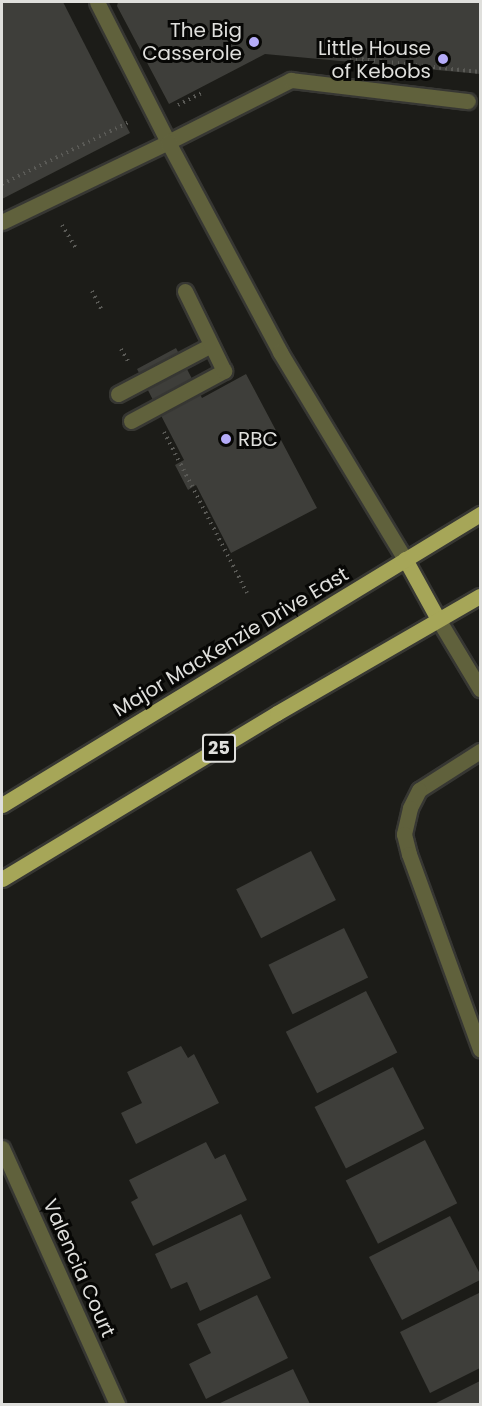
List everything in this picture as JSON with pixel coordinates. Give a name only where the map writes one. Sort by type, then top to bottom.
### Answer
[{"type":"main road","name":"Major MacKenzie Drive East","points":[[2,805],[339,602],[480,514]]},
{"type":"main road","points":[[405,559],[438,619]]},
{"type":"main road","name":"25","points":[[2,879],[480,596]]},
{"type":"street","points":[[97,2],[280,352],[405,559]]},
{"type":"street","points":[[2,222],[291,80],[468,101]]},
{"type":"street","points":[[131,422],[224,371],[185,291]]},
{"type":"street","points":[[118,394],[211,345]]},
{"type":"street","points":[[438,619],[480,688]]},
{"type":"street","points":[[480,751],[419,790],[410,808],[404,834],[409,854],[480,1049]]},
{"type":"street","name":"Valencia Court","points":[[2,1148],[117,1404]]},
{"type":"path","points":[[178,105],[188,99]]},
{"type":"path","points":[[2,184],[129,121],[132,128]]},
{"type":"path","points":[[63,225],[75,247]]},
{"type":"path","points":[[92,291],[101,309]]},
{"type":"path","points":[[161,426],[247,592]]},
{"type":"building","points":[[2,2],[63,2],[130,133],[2,199]]},
{"type":"building","points":[[118,2],[480,2],[480,74],[265,54],[169,104],[117,6]]},
{"type":"building","name":"RBC","points":[[176,348],[202,398],[246,374],[317,508],[231,553],[196,485],[188,490],[175,465],[184,460],[137,369]]},
{"type":"building","points":[[311,851],[336,900],[261,938],[236,889]]},
{"type":"building","points":[[344,928],[368,977],[293,1014],[269,965]]},
{"type":"building","points":[[366,991],[397,1052],[317,1093],[286,1032]]},
{"type":"building","points":[[181,1046],[188,1058],[194,1054],[219,1103],[136,1144],[121,1113],[142,1103],[127,1072]]},
{"type":"building","points":[[393,1067],[424,1128],[346,1168],[315,1107]]},
{"type":"building","points":[[425,1140],[457,1203],[378,1244],[346,1180]]},
{"type":"building","points":[[206,1142],[215,1159],[225,1154],[247,1200],[153,1246],[131,1202],[138,1198],[129,1180]]},
{"type":"building","points":[[241,1214],[271,1278],[200,1311],[187,1282],[171,1289],[155,1254]]},
{"type":"building","points":[[450,1216],[480,1274],[480,1280],[402,1320],[369,1257]]},
{"type":"building","points":[[479,1293],[480,1368],[430,1393],[400,1332]]},
{"type":"building","points":[[257,1295],[288,1358],[206,1399],[189,1364],[211,1353],[197,1324]]},
{"type":"building","points":[[293,1369],[310,1404],[218,1404]]},
{"type":"building","points":[[480,1381],[480,1404],[434,1404]]},
{"type":"place","name":"The Big Casserole","points":[[254,42]]},
{"type":"place","name":"Little House of Kebobs","points":[[443,59]]},
{"type":"place","name":"RBC","points":[[226,439]]}]
